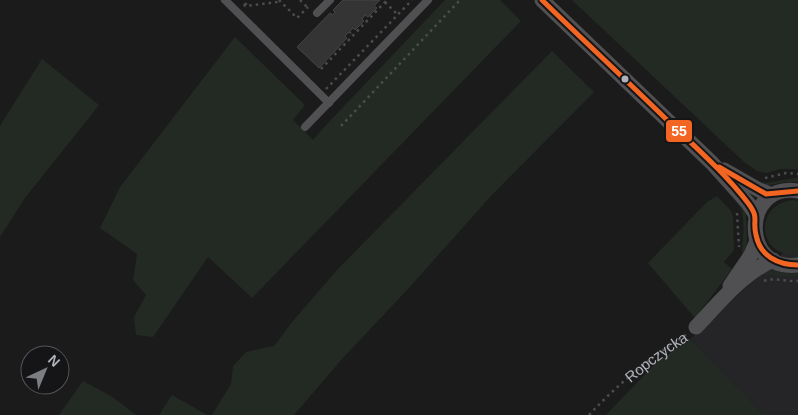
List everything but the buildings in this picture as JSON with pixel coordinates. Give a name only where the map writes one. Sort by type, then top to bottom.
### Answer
[{"type":"street","points":[[542,0],[712,164],[756,215]]},
{"type":"street","points":[[712,164],[759,190],[772,195]]},
{"type":"street","points":[[798,190],[786,190],[772,195],[756,215],[754,225],[757,241],[765,254],[773,260],[787,265],[798,264]]},
{"type":"street","name":"Ropczycka","points":[[723,298],[751,254],[757,241]]},
{"type":"street","name":"Ropczycka","points":[[696,327],[723,298],[762,266],[773,260]]},
{"type":"lane","points":[[224,0],[329,102]]},
{"type":"lane","points":[[317,13],[330,0]]},
{"type":"lane","points":[[305,127],[428,0]]},
{"type":"path","points":[[239,0],[244,5]]},
{"type":"path","points":[[244,5],[249,0]]},
{"type":"path","points":[[244,5],[278,2],[279,0],[297,18],[308,8]]},
{"type":"path","points":[[321,94],[412,0]]},
{"type":"path","points":[[341,126],[460,0]]},
{"type":"path","points":[[321,69],[386,1],[398,14]]},
{"type":"path","name":"Ropczycka","points":[[589,415],[614,388],[649,359],[696,327]]},
{"type":"shaded area","points":[[445,0],[500,0],[521,21],[252,298],[208,257],[153,337],[136,335],[134,317],[146,295],[133,280],[137,254],[100,228],[120,187],[235,37],[305,105],[293,120],[313,140]]},
{"type":"shaded area","points":[[572,0],[798,0],[798,169],[780,169],[767,173],[757,171],[744,162]]},
{"type":"shaded area","points":[[552,51],[594,92],[491,196],[342,359],[294,415],[212,415],[231,384],[233,366],[246,352],[274,346],[336,271]]},
{"type":"shaded area","points":[[42,59],[99,105],[25,198],[0,237],[0,126]]},
{"type":"shaded area","points":[[798,178],[798,182],[765,186],[760,182],[767,183]]},
{"type":"shaded area","points":[[717,196],[731,211],[733,217],[734,250],[724,262],[732,269],[695,318],[648,263],[707,202]]},
{"type":"shaded area","points":[[734,199],[744,206],[746,215],[747,245],[746,252],[742,256],[744,226],[740,208]]},
{"type":"shaded area","points":[[793,200],[798,201],[798,254],[785,254],[775,249],[768,241],[765,231],[766,221],[771,211],[780,204]]},
{"type":"shaded area","points":[[798,239],[798,415],[764,415],[690,339]]},
{"type":"shaded area","points":[[769,271],[798,273],[798,277],[760,274]]},
{"type":"shaded area","points":[[690,339],[764,415],[606,415],[656,363]]},
{"type":"shaded area","points":[[83,381],[111,396],[136,415],[59,415]]},
{"type":"shaded area","points":[[172,395],[207,415],[159,415]]},
{"type":"transit line","name":"55","points":[[542,0],[708,159],[739,192],[754,212],[755,230],[761,249],[777,261],[798,265]]},
{"type":"transit line","name":"55","points":[[719,167],[766,194],[798,191]]}]
